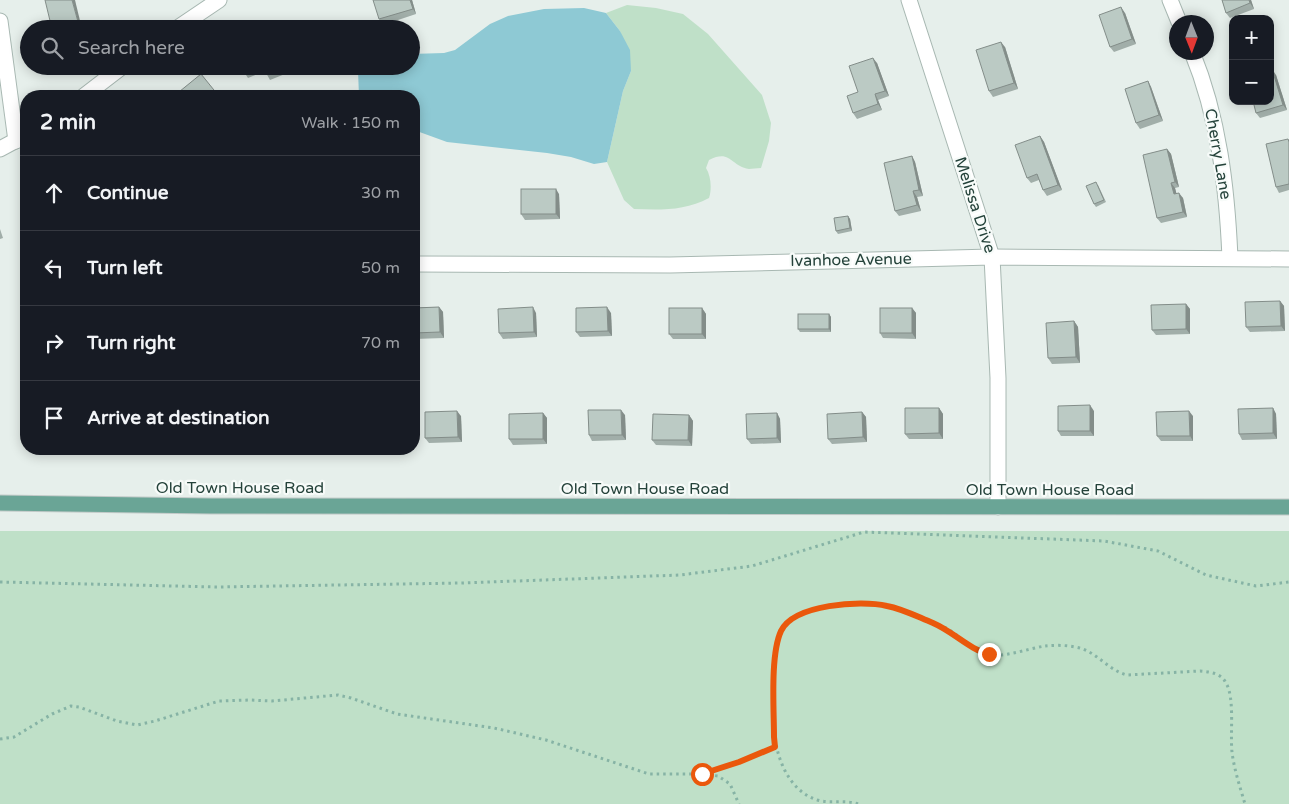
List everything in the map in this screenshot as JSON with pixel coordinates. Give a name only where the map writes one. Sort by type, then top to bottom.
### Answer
[{"type":"main road","name":"Old Town House Road","points":[[0,503],[231,506],[1289,507]]},
{"type":"street","points":[[189,20],[219,0]]},
{"type":"street","name":"Melissa Drive","points":[[909,0],[992,257],[998,378],[998,507]]},
{"type":"street","points":[[1170,0],[1177,15]]},
{"type":"street","points":[[0,21],[20,132]]},
{"type":"street","name":"Cherry Lane","points":[[1195,60],[1203,78],[1216,130],[1224,177],[1230,258]]},
{"type":"street","points":[[92,90],[111,75]]},
{"type":"street","points":[[0,149],[20,139]]},
{"type":"street","name":"Ivanhoe Avenue","points":[[420,264],[670,265],[992,257],[1289,259]]},
{"type":"path","points":[[0,582],[216,587],[462,583],[680,575],[752,566],[864,532],[1104,541],[1158,551],[1206,575],[1256,586],[1289,582]]},
{"type":"path","points":[[858,804],[823,801],[812,798],[796,786],[781,763],[775,747],[774,737],[775,662],[777,643],[782,630],[788,621],[798,614],[862,603],[887,606],[910,613],[947,629],[980,652],[989,654],[1046,646],[1064,646],[1091,652],[1120,673],[1127,675],[1200,671],[1219,675],[1226,682],[1230,694],[1232,754],[1245,804]]},
{"type":"path","points":[[0,739],[14,737],[52,714],[71,706],[122,722],[137,724],[154,721],[220,701],[272,701],[338,695],[397,714],[494,728],[546,740],[648,774],[702,774],[718,776],[730,784],[740,804]]},
{"type":"path","points":[[702,774],[746,760],[775,747]]},
{"type":"green space","points":[[627,5],[656,8],[683,14],[708,34],[762,95],[771,123],[769,141],[761,168],[749,169],[738,165],[726,157],[716,157],[709,160],[706,168],[711,191],[709,198],[691,205],[672,209],[634,209],[624,200],[607,162],[623,91],[631,71],[620,31],[606,13]]},
{"type":"green space","points":[[0,531],[1289,531],[1289,804],[0,804]]},
{"type":"water","points":[[584,8],[606,13],[620,31],[630,50],[631,71],[623,91],[607,162],[594,164],[571,157],[547,153],[447,142],[420,132],[420,90],[359,90],[358,75],[420,75],[420,54],[444,53],[455,50],[490,24],[508,16],[544,9]]},
{"type":"building","points":[[45,0],[72,0],[78,20],[50,20]]},
{"type":"building","points":[[373,0],[410,0],[413,9],[379,19]]},
{"type":"building","points":[[1222,0],[1249,0],[1250,3],[1226,13]]},
{"type":"building","points":[[1121,7],[1132,39],[1110,47],[1099,15]]},
{"type":"building","points":[[1001,42],[1014,83],[989,91],[976,50]]},
{"type":"building","points":[[873,58],[885,91],[875,94],[878,104],[853,113],[847,96],[858,92],[849,66]]},
{"type":"building","points":[[202,75],[214,90],[181,90]]},
{"type":"building","points":[[1274,76],[1283,105],[1256,113],[1254,105],[1274,105]]},
{"type":"building","points":[[1148,81],[1159,115],[1136,123],[1125,89]]},
{"type":"building","points":[[1040,136],[1058,185],[1043,190],[1037,174],[1027,178],[1015,145]]},
{"type":"building","points":[[1288,139],[1289,184],[1276,187],[1266,144]]},
{"type":"building","points":[[1167,149],[1175,182],[1171,183],[1174,194],[1179,193],[1183,212],[1157,218],[1143,155]]},
{"type":"building","points":[[912,156],[919,190],[913,191],[917,205],[895,211],[884,163]]},
{"type":"building","points":[[1096,182],[1104,200],[1094,204],[1086,186]]},
{"type":"building","points":[[521,189],[556,189],[556,214],[521,214]]},
{"type":"building","points":[[848,216],[850,228],[836,231],[834,218]]},
{"type":"building","points":[[1280,301],[1281,326],[1246,327],[1245,302]]},
{"type":"building","points":[[1186,304],[1186,329],[1152,330],[1151,305]]},
{"type":"building","points":[[439,307],[440,332],[420,333],[420,308]]},
{"type":"building","points":[[533,307],[534,332],[499,333],[498,309]]},
{"type":"building","points":[[607,307],[608,331],[576,332],[576,308]]},
{"type":"building","points":[[669,308],[702,308],[702,334],[669,334]]},
{"type":"building","points":[[880,308],[912,308],[912,333],[880,333]]},
{"type":"building","points":[[798,314],[829,314],[829,329],[798,329]]},
{"type":"building","points":[[1074,321],[1076,357],[1048,358],[1046,323]]},
{"type":"building","points":[[1090,405],[1090,431],[1058,431],[1058,406]]},
{"type":"building","points":[[905,408],[939,408],[939,433],[905,434]]},
{"type":"building","points":[[1273,408],[1273,433],[1239,434],[1238,409]]},
{"type":"building","points":[[588,410],[621,410],[622,435],[589,435]]},
{"type":"building","points":[[457,411],[458,437],[425,438],[425,412]]},
{"type":"building","points":[[1189,411],[1190,436],[1157,436],[1156,412]]},
{"type":"building","points":[[862,412],[863,437],[828,439],[827,414]]},
{"type":"building","points":[[543,413],[543,439],[509,439],[509,414]]},
{"type":"building","points":[[777,413],[777,438],[747,439],[746,414]]},
{"type":"building","points":[[653,414],[689,415],[688,440],[652,440]]},
{"type":"route","points":[[702,774],[754,757],[775,747],[775,662],[777,643],[788,621],[798,614],[817,609],[862,603],[887,606],[910,613],[947,629],[980,652],[989,654]]}]
